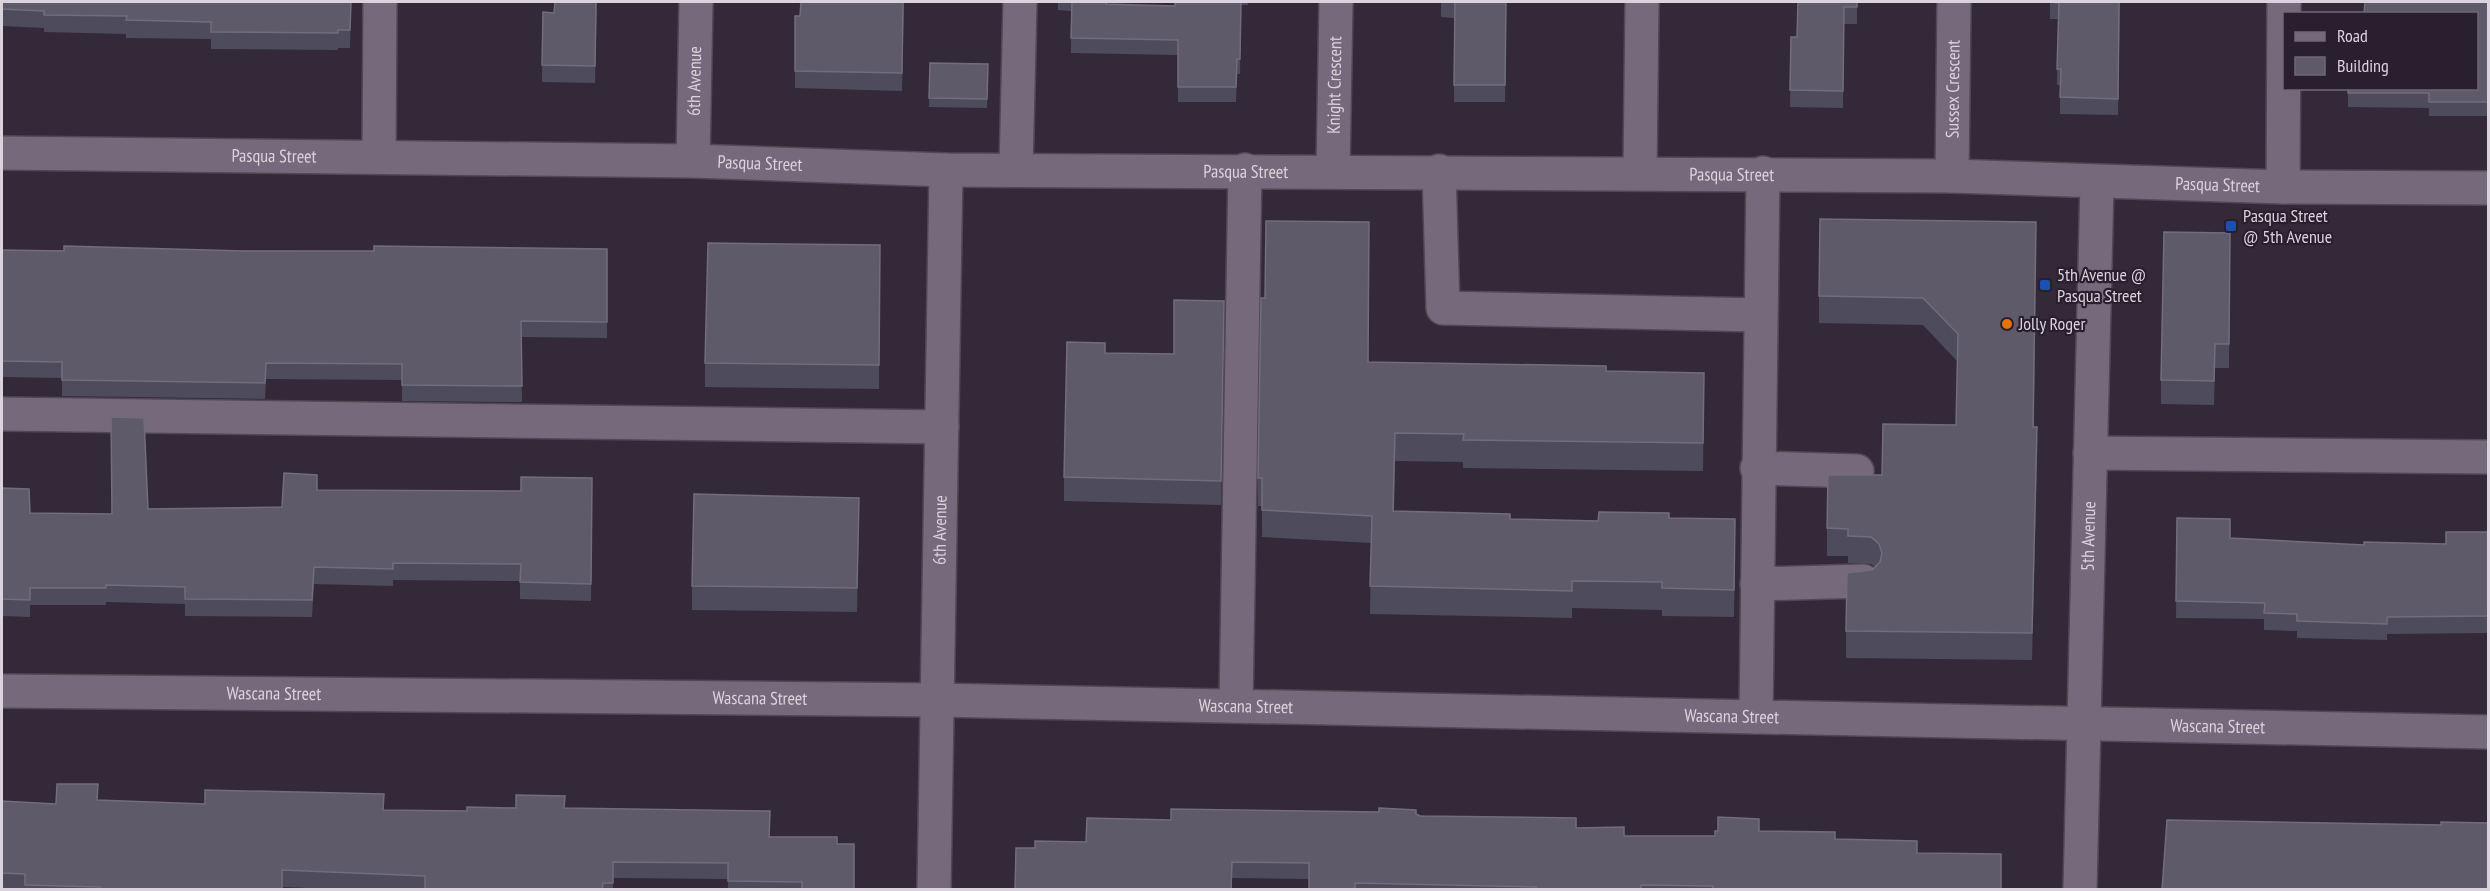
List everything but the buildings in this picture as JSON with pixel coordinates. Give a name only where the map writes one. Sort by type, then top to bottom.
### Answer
[{"type":"street","points":[[380,2],[380,157]]},
{"type":"street","name":"6th Avenue","points":[[693,161],[696,2]]},
{"type":"street","points":[[1016,170],[1020,2]]},
{"type":"street","name":"Knight Crescent","points":[[1333,171],[1336,2]]},
{"type":"street","points":[[1640,172],[1642,2]]},
{"type":"street","name":"Sussex Crescent","points":[[1952,176],[1954,2]]},
{"type":"street","points":[[2283,187],[2284,90]]},
{"type":"street","name":"Pasqua Street","points":[[2,153],[693,161],[946,170],[1763,173],[1952,176],[2283,187],[2488,188]]},
{"type":"street","name":"6th Avenue","points":[[934,890],[946,170]]},
{"type":"street","points":[[1236,706],[1245,170]]},
{"type":"street","points":[[1439,171],[1443,308],[1759,315]]},
{"type":"street","points":[[1756,717],[1757,468],[1763,173]]},
{"type":"street","name":"5th Avenue","points":[[2080,890],[2097,182]]},
{"type":"street","points":[[2,414],[942,427]]},
{"type":"street","points":[[2090,453],[2488,457]]},
{"type":"street","points":[[1757,468],[1857,471]]},
{"type":"street","points":[[1757,584],[1863,581]]},
{"type":"street","name":"Wascana Street","points":[[2,691],[937,700],[2488,732]]},
{"type":"place","name":"Pasqua Street @ 5th Avenue","points":[[2231,226]]},
{"type":"place","name":"5th Avenue @ Pasqua Street","points":[[2045,285]]},
{"type":"place","name":"Jolly Roger","points":[[2007,324]]}]
